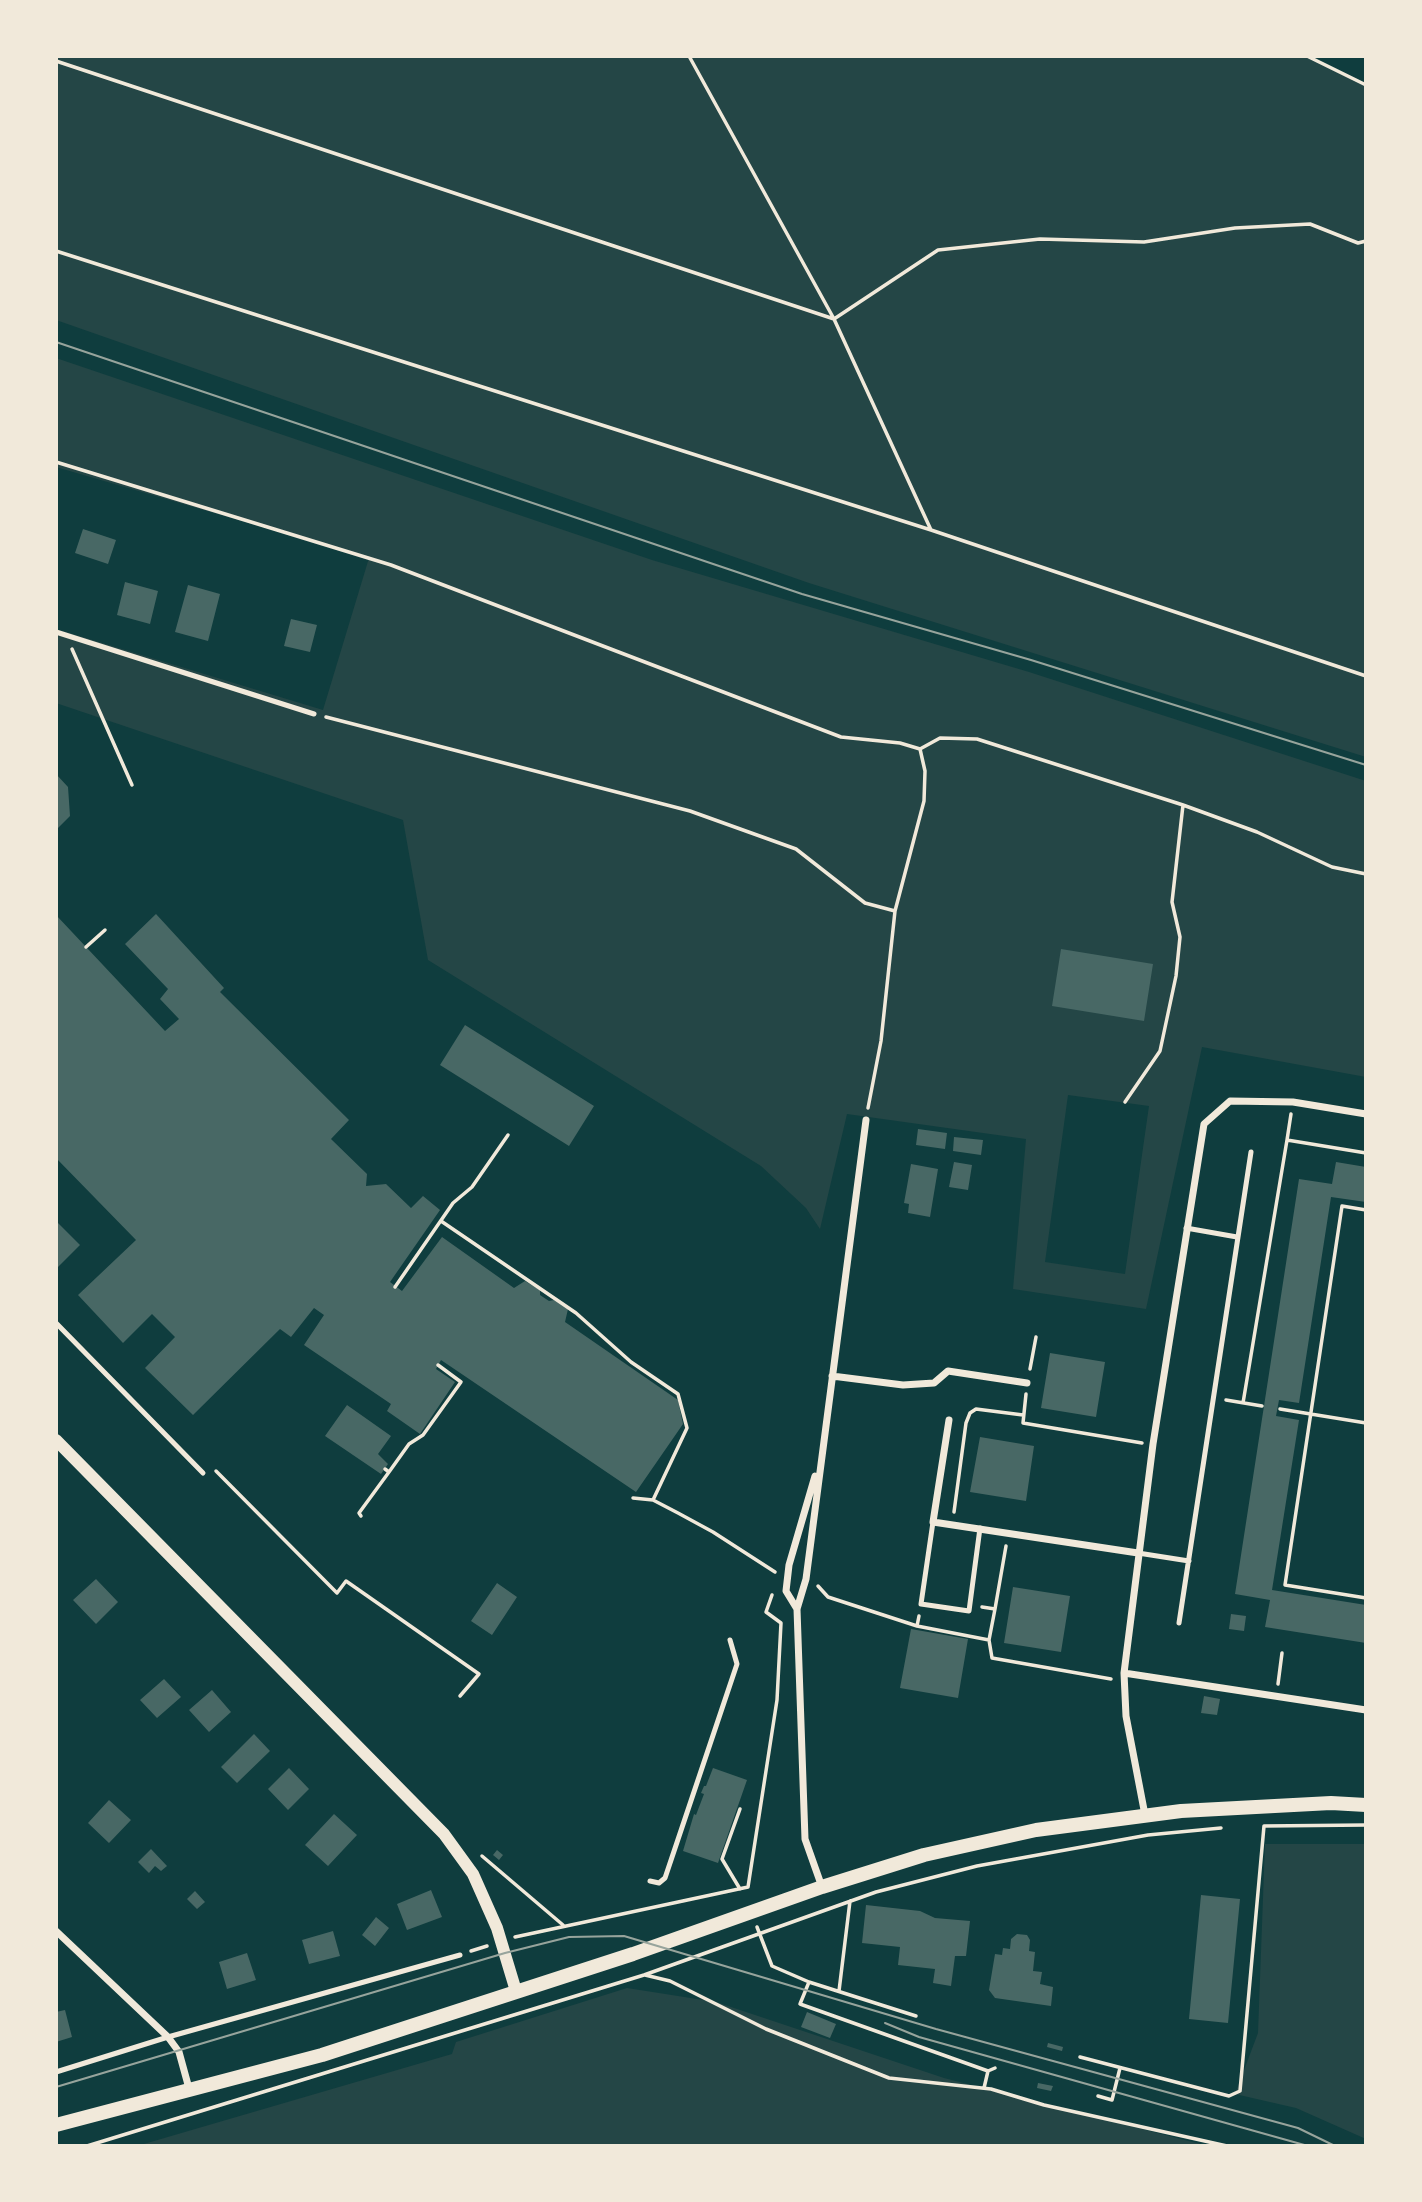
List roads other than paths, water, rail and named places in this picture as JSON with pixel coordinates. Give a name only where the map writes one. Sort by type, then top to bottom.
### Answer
[{"type":"main road","points":[[56,2126],[190,2093],[322,2055],[651,1948],[822,1887],[971,1844],[1036,1830],[1145,1815],[1331,1803],[1366,1805]]},
{"type":"street","points":[[1145,1815],[1126,1716],[1124,1673],[1153,1444],[1204,1124],[1230,1101],[1293,1102],[1366,1114]]},
{"type":"street","points":[[822,1887],[805,1839],[797,1609],[806,1579],[866,1120]]},
{"type":"street","points":[[832,1376],[903,1385],[934,1383],[948,1371],[1027,1383]]},
{"type":"street","points":[[949,1420],[933,1522],[1138,1553]]},
{"type":"street","points":[[56,1440],[418,1806],[460,1855],[473,1874],[502,1941],[516,1991]]},
{"type":"street","points":[[797,1609],[786,1591],[788,1575],[823,1441]]},
{"type":"street","points":[[1124,1673],[1366,1710]]},
{"type":"street","points":[[56,1931],[168,2037],[179,2052],[190,2093]]},
{"type":"lane","points":[[56,632],[314,714]]},
{"type":"lane","points":[[1179,1623],[1251,1152]]},
{"type":"lane","points":[[1186,1228],[1237,1237]]},
{"type":"lane","points":[[56,1323],[203,1473]]},
{"type":"lane","points":[[933,1522],[921,1604],[968,1611],[980,1528]]},
{"type":"lane","points":[[1138,1553],[1189,1561]]},
{"type":"lane","points":[[650,1881],[659,1883],[664,1878],[737,1664],[730,1640]]},
{"type":"lane","points":[[56,2072],[168,2037],[460,1955]]},
{"type":"tram line","points":[[56,342],[802,594],[1031,660],[1366,765]]},
{"type":"tram line","points":[[56,2087],[505,1953],[569,1937],[624,1936],[936,2029],[1298,2128],[1335,2146]]},
{"type":"tram line","points":[[885,2023],[919,2037],[1308,2146]]}]
